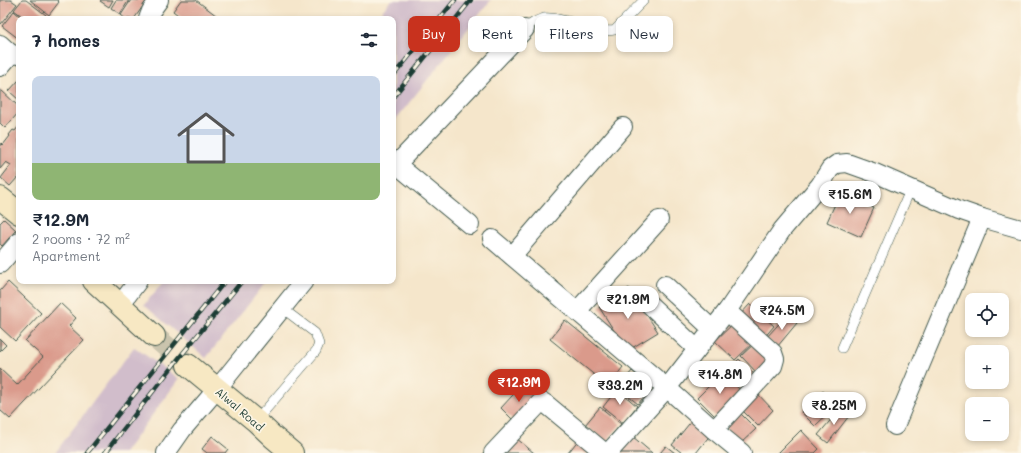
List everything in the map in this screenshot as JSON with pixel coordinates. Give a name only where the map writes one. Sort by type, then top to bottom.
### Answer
[{"type":"main road","points":[[0,198],[16,211]]},
{"type":"main road","points":[[97,284],[154,336]]},
{"type":"main road","name":"Alwal Road","points":[[188,366],[256,421],[292,453]]},
{"type":"street","points":[[149,16],[158,0]]},
{"type":"street","points":[[396,165],[503,52]]},
{"type":"street","points":[[512,256],[623,127]]},
{"type":"street","points":[[608,453],[667,388],[708,325],[727,311],[782,230],[820,185],[830,169],[837,164],[847,163],[875,173],[959,210],[1021,229]]},
{"type":"street","points":[[396,167],[470,225]]},
{"type":"street","points":[[895,426],[982,218]]},
{"type":"street","points":[[577,311],[659,220]]},
{"type":"street","points":[[492,239],[742,453]]},
{"type":"street","points":[[0,264],[16,245]]},
{"type":"street","points":[[120,305],[136,284]]},
{"type":"street","points":[[166,453],[182,430],[302,284]]},
{"type":"street","points":[[665,285],[708,325]]},
{"type":"street","points":[[649,304],[693,346]]},
{"type":"street","points":[[714,430],[773,366],[775,359],[773,353],[727,311]]},
{"type":"street","points":[[493,453],[543,402],[605,453]]},
{"type":"lane","points":[[527,27],[530,23],[545,18],[554,18],[609,32],[614,30],[644,0]]},
{"type":"lane","points":[[842,348],[910,188]]},
{"type":"lane","points":[[256,421],[316,350],[319,344],[315,333],[282,308]]},
{"type":"shaded area","points":[[391,0],[491,0],[478,16],[468,16],[468,29],[460,39],[460,16],[408,16],[408,52],[450,52],[396,119],[396,16],[378,16]]},
{"type":"shaded area","points":[[162,284],[265,284],[206,358],[144,305]]},
{"type":"shaded area","points":[[134,347],[179,379],[124,453],[55,453]]},
{"type":"building","points":[[0,0],[11,0],[17,4],[1,24],[0,23]]},
{"type":"building","points":[[22,0],[26,0],[46,15],[22,16],[14,10]]},
{"type":"building","points":[[30,0],[57,0],[59,2],[49,15]]},
{"type":"building","points":[[113,0],[109,7],[100,1]]},
{"type":"building","points":[[116,0],[129,0],[120,14],[111,8]]},
{"type":"building","points":[[131,0],[147,0],[136,16],[121,15]]},
{"type":"building","points":[[181,0],[196,0],[217,16],[179,16],[173,11]]},
{"type":"building","points":[[14,11],[20,16],[16,16],[16,37],[2,26]]},
{"type":"building","points":[[16,83],[16,97],[9,91]]},
{"type":"building","points":[[0,89],[16,104],[16,115],[5,128],[0,123]]},
{"type":"building","points":[[13,130],[16,130],[16,179],[10,186],[1,178],[11,165],[6,162],[0,169],[0,145],[1,143],[3,145]]},
{"type":"building","points":[[840,193],[874,208],[861,237],[827,222]]},
{"type":"building","points":[[4,219],[16,230],[2,246],[0,244],[0,223]]},
{"type":"building","points":[[8,282],[41,313],[15,341],[0,327],[0,291]]},
{"type":"building","points":[[629,288],[658,332],[627,351],[599,307]]},
{"type":"building","points":[[60,303],[76,318],[69,326],[84,340],[10,419],[0,410],[0,369],[17,385],[43,357],[25,341]]},
{"type":"building","points":[[750,304],[774,326],[763,339],[739,316]]},
{"type":"building","points":[[787,315],[797,323],[777,347],[766,338]]},
{"type":"building","points":[[565,320],[623,367],[608,386],[550,339]]},
{"type":"building","points":[[735,322],[754,342],[735,360],[715,341]]},
{"type":"building","points":[[0,339],[6,345],[0,351]]},
{"type":"building","points":[[756,342],[772,358],[757,373],[741,356]]},
{"type":"building","points":[[739,359],[755,375],[743,387],[727,371]]},
{"type":"building","points":[[632,371],[652,387],[638,404],[618,388]]},
{"type":"building","points":[[723,372],[742,392],[716,417],[697,398]]},
{"type":"building","points":[[523,384],[538,397],[515,422],[501,408]]},
{"type":"building","points":[[617,389],[637,406],[623,423],[603,407]]},
{"type":"building","points":[[823,391],[837,405],[815,426],[801,412]]},
{"type":"building","points":[[756,392],[773,410],[758,426],[740,408]]},
{"type":"building","points":[[600,407],[621,424],[606,442],[585,425]]},
{"type":"building","points":[[840,409],[849,416],[828,443],[818,435]]},
{"type":"building","points":[[737,410],[756,429],[741,443],[723,424]]},
{"type":"building","points":[[693,419],[711,434],[696,453],[682,453],[672,445]]},
{"type":"building","points":[[801,430],[819,449],[815,453],[778,453]]},
{"type":"building","points":[[212,436],[228,449],[225,453],[207,453],[202,449]]},
{"type":"building","points":[[632,436],[652,453],[620,453]]},
{"type":"building","points":[[516,438],[534,453],[503,453]]},
{"type":"building","points":[[579,439],[595,453],[568,453]]},
{"type":"building","points":[[666,446],[675,453],[660,453]]},
{"type":"tunnel","points":[[154,336],[188,365]]},
{"type":"railway","points":[[396,72],[455,0]]},
{"type":"railway","points":[[396,93],[471,0]]},
{"type":"railway","points":[[87,453],[223,284]]},
{"type":"railway","points":[[105,453],[179,358],[240,284]]}]
